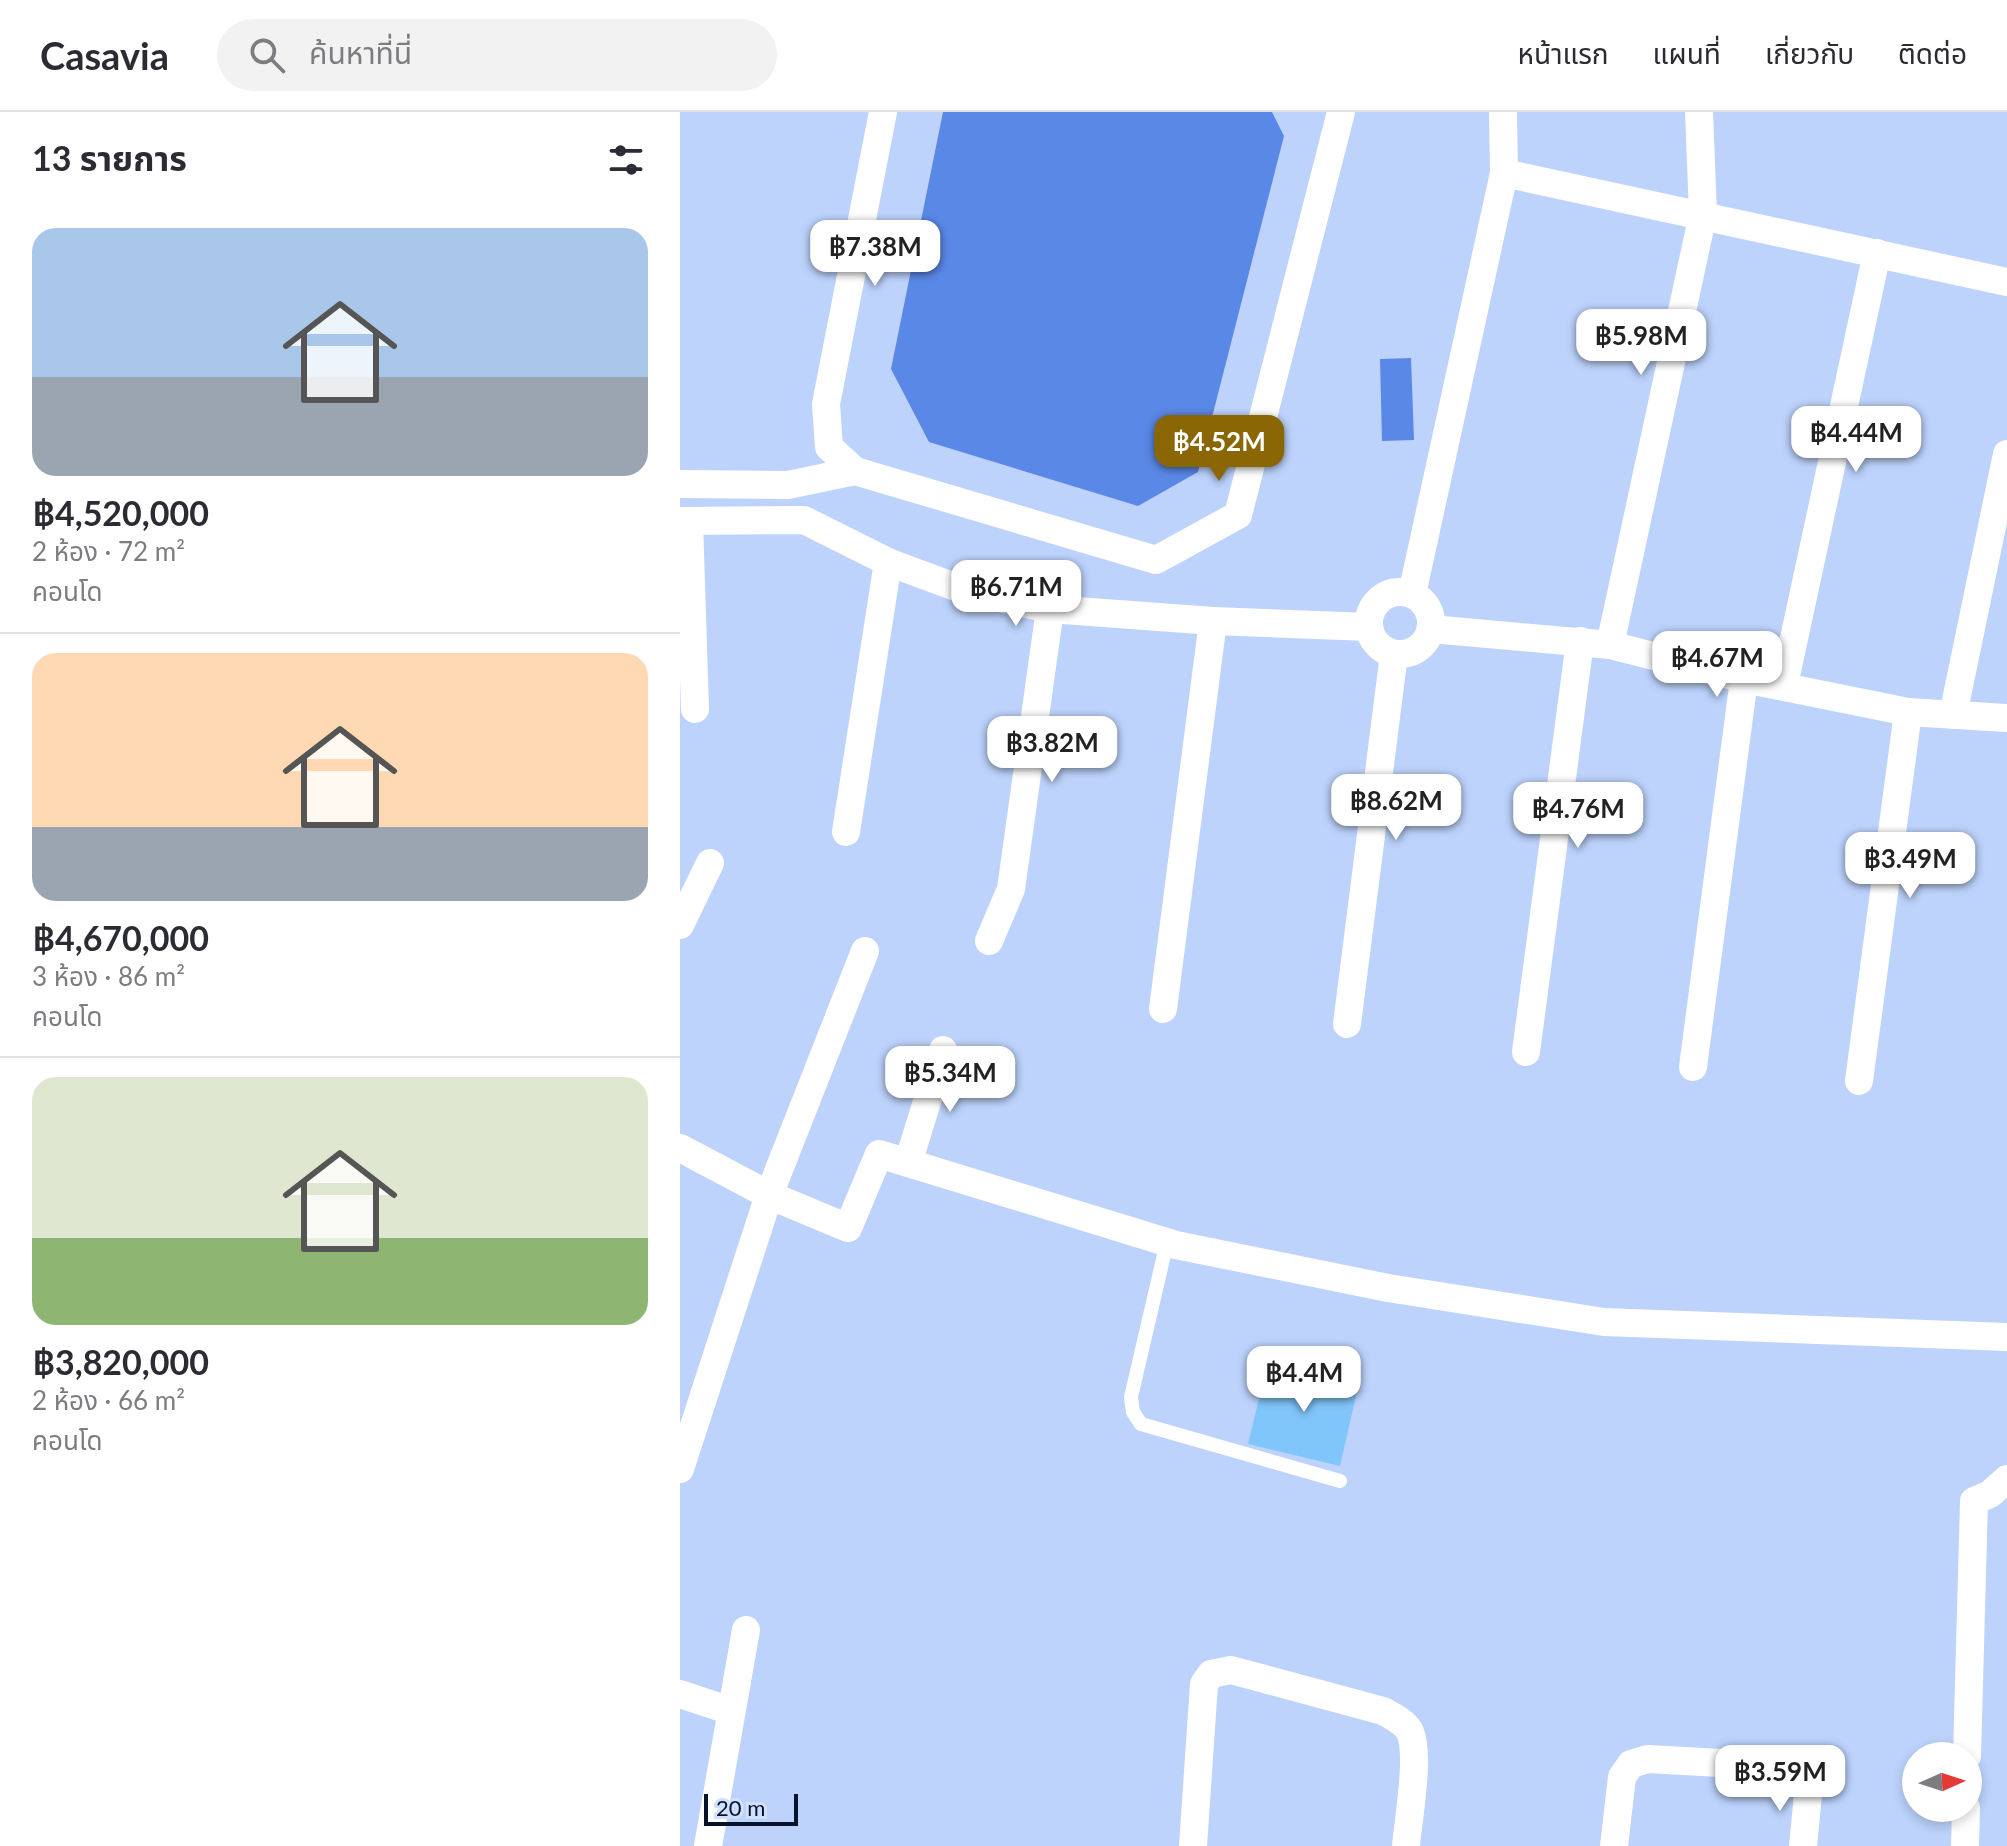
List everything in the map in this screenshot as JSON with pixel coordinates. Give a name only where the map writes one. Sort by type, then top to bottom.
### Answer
[{"type":"street","points":[[883,112],[826,404],[829,447],[855,471],[1156,560],[1238,515],[1341,112]]},
{"type":"street","points":[[1412,594],[1504,173],[1503,112]]},
{"type":"street","points":[[1610,645],[1703,214],[1699,112]]},
{"type":"street","points":[[1504,173],[2007,282]]},
{"type":"street","points":[[1784,685],[1877,253]]},
{"type":"street","points":[[1953,715],[2007,454]]},
{"type":"street","points":[[680,484],[788,485],[855,471]]},
{"type":"street","points":[[695,709],[684,521],[804,520],[888,562],[966,591],[1050,609],[1213,621],[1369,627]]},
{"type":"street","points":[[846,832],[888,562]]},
{"type":"street","points":[[1391,593],[1412,594],[1428,609],[1431,629],[1428,639],[1413,651],[1394,654],[1377,644],[1369,627],[1374,606],[1391,593]]},
{"type":"street","points":[[989,941],[1011,889],[1050,609]]},
{"type":"street","points":[[1163,1009],[1213,621]]},
{"type":"street","points":[[1431,629],[1610,645],[1744,679],[1908,712],[2007,718]]},
{"type":"street","points":[[1526,1052],[1580,641]]},
{"type":"street","points":[[1347,1024],[1394,654]]},
{"type":"street","points":[[1693,1067],[1744,679]]},
{"type":"street","points":[[1859,1081],[1908,712]]},
{"type":"street","points":[[680,925],[710,863]]},
{"type":"street","points":[[680,1469],[769,1195],[865,951]]},
{"type":"street","points":[[908,1163],[943,1050]]},
{"type":"street","points":[[680,1148],[769,1195],[848,1228],[879,1154],[1167,1242],[1388,1288],[1604,1322],[2007,1337]]},
{"type":"street","points":[[1967,1742],[1974,1501],[1990,1494],[2007,1479]]},
{"type":"street","points":[[708,1846],[746,1630]]},
{"type":"street","points":[[1193,1846],[1204,1684],[1211,1674],[1231,1670],[1383,1711],[1402,1722],[1410,1732],[1413,1751],[1406,1846]]},
{"type":"street","points":[[680,1694],[731,1711]]},
{"type":"street","points":[[1614,1846],[1622,1777],[1631,1764],[1648,1759],[1792,1767],[1804,1772],[1809,1785],[1803,1846]]},
{"type":"street","points":[[1965,1846],[1966,1822]]},
{"type":"lane","points":[[1167,1242],[1131,1397],[1133,1412],[1141,1424],[1340,1481]]},
{"type":"water","points":[[943,112],[1272,112],[1284,136],[1198,472],[1138,506],[929,442],[891,369]]},
{"type":"water","points":[[1411,358],[1414,440],[1382,441],[1380,359]]},
{"type":"building","points":[[1268,1361],[1359,1383],[1340,1466],[1248,1444]]}]
